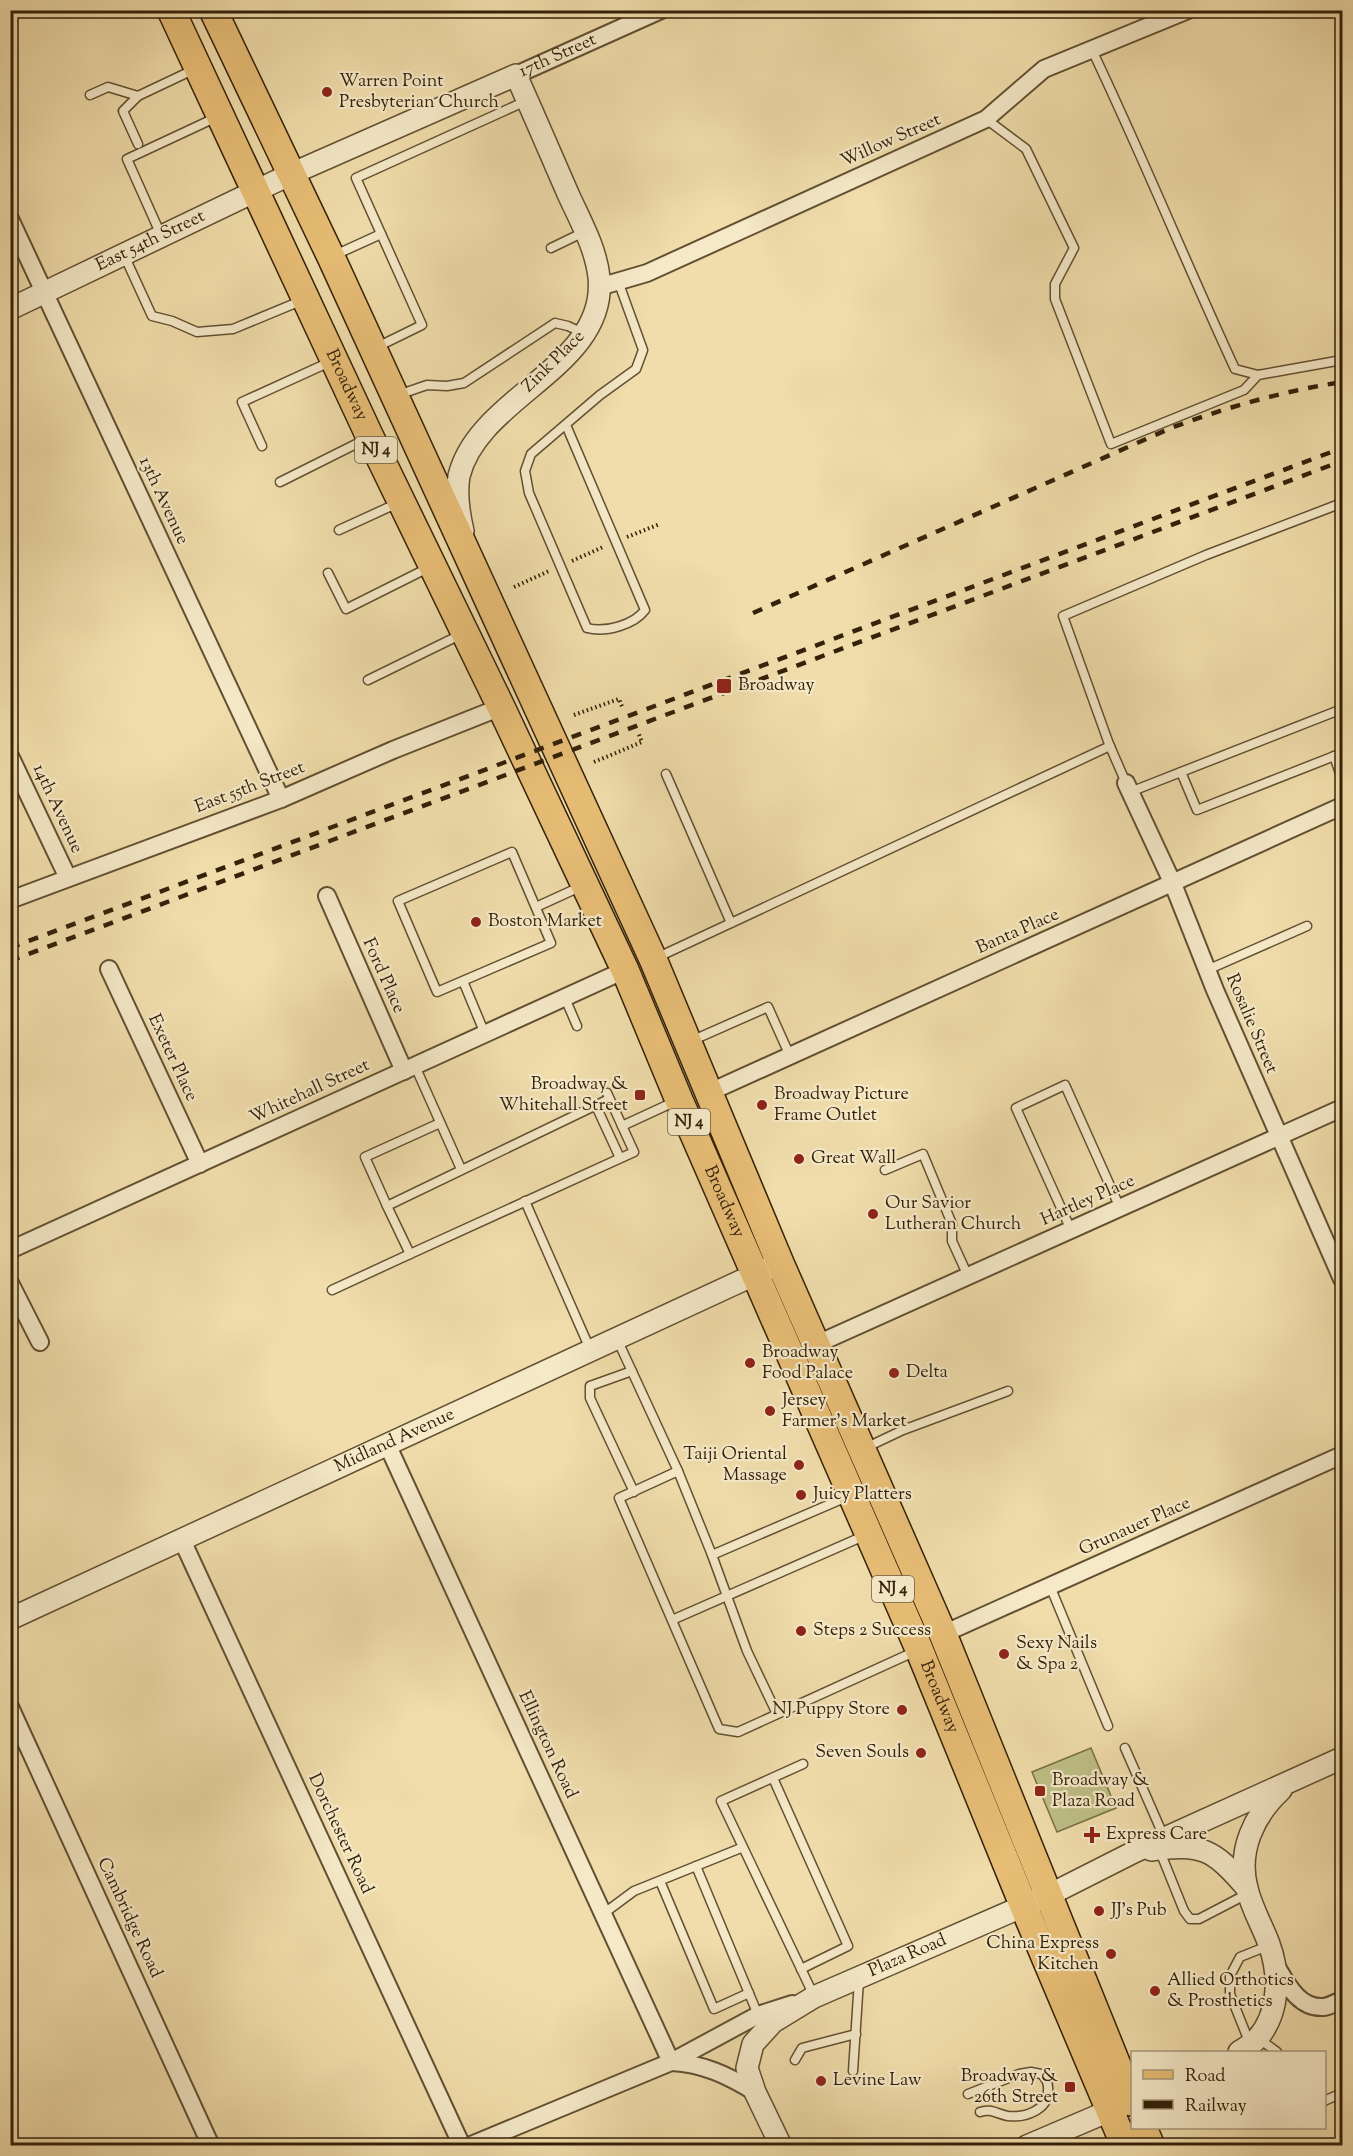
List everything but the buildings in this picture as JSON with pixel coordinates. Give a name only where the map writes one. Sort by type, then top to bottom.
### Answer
[{"type":"main road","name":"Broadway","points":[[171,10],[370,437],[466,632],[625,970],[679,1100],[768,1268],[817,1344],[942,1635],[1049,1895],[1127,2104],[1125,2145]]},
{"type":"main road","name":"Broadway","points":[[213,10],[331,257],[653,959],[710,1092],[768,1268],[852,1495],[963,1752],[1024,1906],[1127,2104]]},
{"type":"main road","points":[[1144,2129],[1151,2145]]},
{"type":"main road","points":[[1162,2145],[1163,2129]]},
{"type":"street","name":"17th Street","points":[[291,174],[661,10]]},
{"type":"street","name":"Willow Street","points":[[608,284],[647,273],[986,119],[1044,69],[1188,10]]},
{"type":"street","name":"Zink Place","points":[[474,572],[461,524],[458,501],[459,478],[466,457],[491,423],[573,349],[585,335],[594,317],[599,298],[608,284],[596,263],[585,232],[516,75]]},
{"type":"street","name":"East 54th Street","points":[[10,309],[291,174]]},
{"type":"street","name":"13th Avenue","points":[[10,219],[281,799]]},
{"type":"street","name":"East 55th Street","points":[[10,900],[281,799],[393,750],[501,707]]},
{"type":"street","name":"14th Avenue","points":[[10,756],[68,878]]},
{"type":"street","name":"Rosalie Street","points":[[1128,788],[1173,884],[1207,970],[1342,1279]]},
{"type":"street","name":"Banta Place","points":[[710,1092],[1342,806]]},
{"type":"street","name":"Ford Place","points":[[327,896],[410,1068]]},
{"type":"street","name":"Exeter Place","points":[[109,969],[200,1164]]},
{"type":"street","name":"Whitehall Street","points":[[10,1250],[625,970]]},
{"type":"street","name":"Hartley Place","points":[[817,1344],[1342,1108]]},
{"type":"street","name":"Midland Avenue","points":[[10,1619],[768,1268]]},
{"type":"street","points":[[10,1283],[40,1342]]},
{"type":"street","name":"Ellington Road","points":[[387,1444],[671,2062]]},
{"type":"street","name":"Grunauer Place","points":[[942,1635],[1342,1455]]},
{"type":"street","name":"Dorchester Road","points":[[182,1540],[462,2145]]},
{"type":"street","name":"Cambridge Road","points":[[10,1707],[211,2145]]},
{"type":"street","points":[[1162,1843],[1342,1758]]},
{"type":"street","points":[[1247,1890],[1245,1854],[1253,1828],[1265,1805],[1290,1781]]},
{"type":"street","points":[[1162,1843],[1202,1849],[1228,1866],[1247,1890],[1272,1954],[1290,1989],[1305,2003],[1323,2007],[1341,2004]]},
{"type":"street","name":"Plaza Road","points":[[469,2145],[671,2062],[758,2014],[814,1997],[1049,1895],[1134,1852],[1162,1843]]},
{"type":"street","points":[[1249,2045],[1272,2013],[1277,1990],[1272,1954]]},
{"type":"street","points":[[781,2145],[754,2092],[747,2068],[753,2044],[773,2022],[814,1997]]},
{"type":"street","points":[[671,2062],[692,2063],[713,2069],[754,2092]]},
{"type":"street","points":[[1027,2145],[1127,2104]]},
{"type":"lane","points":[[1092,50],[1235,369],[1258,375],[1342,360]]},
{"type":"lane","points":[[138,144],[123,111],[138,96],[198,68]]},
{"type":"lane","points":[[90,95],[108,87],[138,96]]},
{"type":"lane","points":[[372,349],[422,325],[356,178],[527,100]]},
{"type":"lane","points":[[162,237],[127,159],[220,115]]},
{"type":"lane","points":[[986,119],[1026,149],[1074,248],[1055,284],[1055,299],[1111,444],[1244,390],[1258,375]]},
{"type":"lane","points":[[551,248],[585,232]]},
{"type":"lane","points":[[331,257],[381,234]]},
{"type":"lane","points":[[124,255],[153,316],[197,332],[234,329],[306,299]]},
{"type":"lane","points":[[566,425],[645,610],[642,614],[616,628],[599,632],[587,628],[529,493],[525,471],[531,454],[600,395],[636,369],[643,350],[608,284]]},
{"type":"lane","points":[[394,397],[427,385],[447,386],[464,383],[555,323],[568,326],[585,335]]},
{"type":"lane","points":[[262,446],[242,402],[335,360]]},
{"type":"lane","points":[[280,482],[370,437]]},
{"type":"lane","points":[[339,530],[401,502]]},
{"type":"lane","points":[[1342,503],[1206,555],[1064,616],[1110,746],[1128,788],[1180,772],[1342,709]]},
{"type":"lane","points":[[328,573],[346,609],[432,567]]},
{"type":"lane","points":[[368,680],[466,632]]},
{"type":"lane","points":[[653,959],[1110,746]]},
{"type":"lane","points":[[1180,772],[1197,810],[1338,755],[1342,779]]},
{"type":"lane","points":[[666,774],[730,923]]},
{"type":"lane","points":[[512,852],[536,907],[551,943],[437,992],[398,901],[512,852]]},
{"type":"lane","points":[[536,907],[585,885]]},
{"type":"lane","points":[[1207,970],[1307,926]]},
{"type":"lane","points":[[463,981],[485,1034]]},
{"type":"lane","points":[[565,998],[578,1026]]},
{"type":"lane","points":[[688,1042],[768,1007],[790,1056]]},
{"type":"lane","points":[[410,1068],[440,1123],[461,1169]]},
{"type":"lane","points":[[1071,1230],[1016,1107],[1065,1085],[1120,1208]]},
{"type":"lane","points":[[332,1290],[633,1152],[608,1096],[596,1106],[387,1206]]},
{"type":"lane","points":[[622,1126],[679,1100]]},
{"type":"lane","points":[[596,1106],[620,1158]]},
{"type":"lane","points":[[410,1254],[365,1157],[440,1123]]},
{"type":"lane","points":[[885,1170],[923,1154],[952,1224],[952,1241],[968,1276]]},
{"type":"lane","points":[[525,1201],[590,1350]]},
{"type":"lane","points":[[616,1338],[678,1471],[747,1651],[777,1714]]},
{"type":"lane","points":[[632,1371],[590,1386],[590,1398],[634,1492]]},
{"type":"lane","points":[[862,1449],[903,1430],[1008,1391]]},
{"type":"lane","points":[[678,1471],[620,1498],[719,1729],[738,1732],[919,1649]]},
{"type":"lane","points":[[712,1555],[852,1495]]},
{"type":"lane","points":[[672,1620],[869,1534]]},
{"type":"lane","points":[[1050,1586],[1108,1726]]},
{"type":"lane","points":[[1125,1748],[1162,1843],[1184,1911],[1190,1919],[1199,1919],[1247,1890]]},
{"type":"lane","points":[[803,1764],[721,1802],[814,1997]]},
{"type":"lane","points":[[773,1778],[848,1946],[801,1969]]},
{"type":"lane","points":[[603,1914],[634,1891],[741,1848]]},
{"type":"lane","points":[[696,1866],[758,2014]]},
{"type":"lane","points":[[660,1881],[714,2009],[749,1993]]},
{"type":"lane","points":[[1272,1954],[1240,1957],[1230,1976],[1230,1994],[1249,2045],[1273,2051]]},
{"type":"lane","points":[[853,2071],[860,1977]]},
{"type":"lane","points":[[795,2060],[802,2048],[855,2034]]},
{"type":"lane","points":[[968,2094],[1025,2072],[1041,2073],[1047,2081],[1048,2092],[1045,2104],[1033,2112],[1007,2116],[987,2109],[980,2112]]},
{"type":"lane","points":[[1326,2100],[1342,2093]]},
{"type":"path","points":[[513,587],[660,524]]},
{"type":"path","points":[[574,715],[619,699],[623,709]]},
{"type":"path","points":[[594,762],[642,742],[638,732]]},
{"type":"green space","points":[[1091,1748],[1116,1808],[1057,1832],[1032,1772]]},
{"type":"railway","points":[[753,613],[1171,428],[1256,400],[1342,382]]},
{"type":"railway","points":[[10,948],[1342,448]]},
{"type":"railway","points":[[10,961],[1342,461]]},
{"type":"place","name":"Warren Point Presbyterian Church","points":[[327,92]]},
{"type":"place","name":"Broadway","points":[[724,686]]},
{"type":"place","name":"Boston Market","points":[[476,922]]},
{"type":"place","name":"Broadway & Whitehall Street","points":[[640,1095]]},
{"type":"place","name":"Broadway Picture Frame Outlet","points":[[762,1105]]},
{"type":"place","name":"Great Wall","points":[[799,1159]]},
{"type":"place","name":"Our Savior Lutheran Church","points":[[873,1214]]},
{"type":"place","name":"Broadway Food Palace","points":[[750,1363]]},
{"type":"place","name":"Delta","points":[[894,1373]]},
{"type":"place","name":"Jersey Farmer’s Market","points":[[770,1411]]},
{"type":"place","name":"Taiji Oriental Massage","points":[[799,1465]]},
{"type":"place","name":"Juicy Platters","points":[[801,1495]]},
{"type":"place","name":"Steps 2 Success","points":[[801,1631]]},
{"type":"place","name":"Sexy Nails & Spa 2","points":[[1004,1654]]},
{"type":"place","name":"NJ Puppy Store","points":[[902,1710]]},
{"type":"place","name":"Seven Souls","points":[[921,1753]]},
{"type":"place","name":"Broadway & Plaza Road","points":[[1040,1791]]},
{"type":"place","name":"Express Care","points":[[1092,1835]]},
{"type":"place","name":"JJ’s Pub","points":[[1099,1911]]},
{"type":"place","name":"China Express Kitchen","points":[[1111,1954]]},
{"type":"place","name":"Allied Orthotics & Prosthetics","points":[[1155,1991]]},
{"type":"place","name":"Levine Law","points":[[821,2081]]},
{"type":"place","name":"Broadway & 26th Street","points":[[1070,2087]]}]
